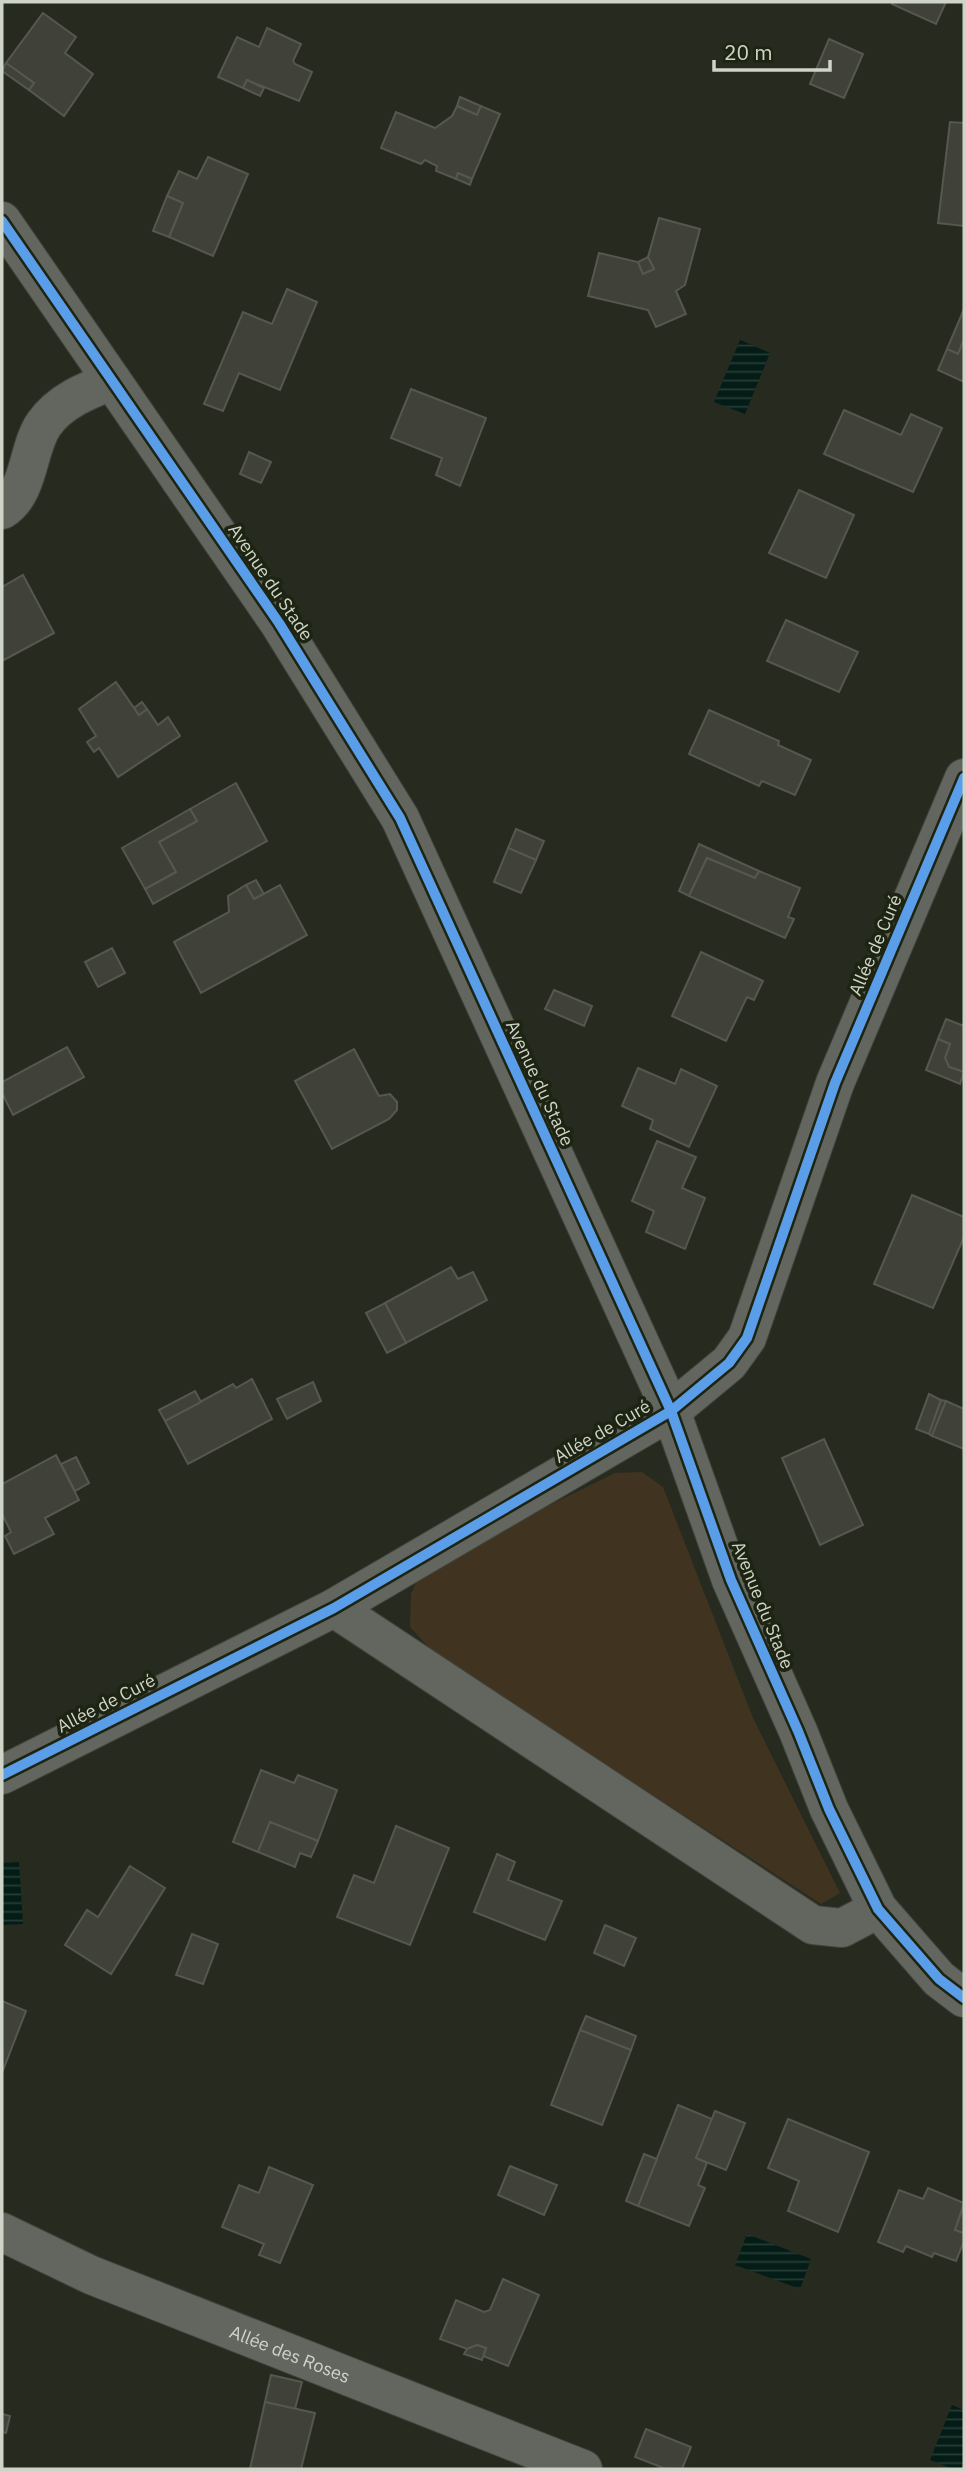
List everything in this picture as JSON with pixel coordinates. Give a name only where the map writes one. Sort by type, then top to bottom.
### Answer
[{"type":"street","name":"Avenue du Stade","points":[[2,221],[279,623],[400,818],[671,1411],[731,1580],[798,1731],[829,1809],[878,1909],[939,1979],[964,1998]]},
{"type":"street","points":[[2,510],[20,487],[44,423],[76,395],[112,381]]},
{"type":"street","name":"Allée de Curé","points":[[2,1775],[334,1608],[671,1411],[729,1363],[747,1338],[835,1083],[964,778]]},
{"type":"street","points":[[334,1608],[813,1925],[842,1928],[878,1909]]},
{"type":"street","name":"Allée des Roses","points":[[2,2232],[91,2275],[583,2469]]},
{"type":"shaded area","points":[[642,1472],[663,1487],[753,1718],[840,1893],[821,1904],[435,1654],[410,1627],[411,1594],[423,1567],[615,1473]]},
{"type":"water","points":[[740,340],[770,353],[745,414],[714,402]]},
{"type":"water","points":[[19,1862],[23,1924],[2,1925],[2,1863]]},
{"type":"water","points":[[747,2234],[811,2259],[800,2289],[735,2265]]},
{"type":"water","points":[[952,2405],[964,2410],[964,2461],[961,2469],[953,2469],[930,2460]]},
{"type":"building","points":[[946,2],[936,24],[892,4]]},
{"type":"building","points":[[43,13],[76,37],[65,53],[93,74],[64,116],[29,90],[34,83],[6,63]]},
{"type":"building","points":[[267,28],[301,44],[293,61],[312,72],[299,101],[247,80],[243,88],[218,77],[237,37],[259,47]]},
{"type":"building","points":[[829,39],[863,54],[844,98],[810,84]]},
{"type":"building","points":[[6,63],[34,83],[29,90],[2,71]]},
{"type":"building","points":[[247,80],[264,88],[260,96],[243,88]]},
{"type":"building","points":[[460,97],[481,106],[477,115],[457,106]]},
{"type":"building","points":[[457,106],[477,115],[481,106],[500,114],[472,179],[458,173],[456,179],[436,171],[437,166],[425,160],[421,164],[381,148],[396,112],[435,128],[452,116]]},
{"type":"building","points":[[950,122],[964,123],[964,226],[938,223]]},
{"type":"building","points":[[208,157],[248,174],[213,256],[169,237],[183,203],[167,196],[179,171],[197,179]]},
{"type":"building","points":[[458,173],[472,179],[470,185],[456,179]]},
{"type":"building","points":[[167,196],[183,203],[169,237],[153,231]]},
{"type":"building","points":[[659,218],[700,229],[685,285],[676,291],[686,314],[656,327],[648,310],[588,296],[599,253],[638,262],[643,274],[654,269],[648,257]]},
{"type":"building","points":[[648,257],[654,269],[643,274],[638,262]]},
{"type":"building","points":[[287,289],[317,302],[280,390],[239,373],[223,411],[204,404],[243,312],[272,324]]},
{"type":"building","points":[[964,309],[964,339],[958,354],[947,349]]},
{"type":"building","points":[[964,339],[964,382],[938,370],[947,349],[958,354]]},
{"type":"building","points":[[411,389],[486,418],[460,486],[436,475],[442,458],[391,438]]},
{"type":"building","points":[[844,410],[901,435],[911,414],[942,428],[913,492],[824,454]]},
{"type":"building","points":[[249,452],[271,462],[261,483],[240,474]]},
{"type":"building","points":[[799,490],[854,515],[826,578],[769,553]]},
{"type":"building","points":[[23,575],[54,633],[2,661],[2,587]]},
{"type":"building","points":[[786,620],[858,652],[839,692],[767,661]]},
{"type":"building","points":[[116,682],[139,715],[147,709],[158,725],[168,717],[180,736],[118,777],[99,748],[94,752],[87,742],[96,736],[79,709]]},
{"type":"building","points":[[142,702],[147,709],[139,715],[134,708]]},
{"type":"building","points":[[709,710],[779,741],[778,745],[811,760],[795,795],[762,781],[759,786],[689,754]]},
{"type":"building","points":[[236,783],[267,841],[153,904],[145,889],[176,872],[159,842],[197,821],[190,809]]},
{"type":"building","points":[[190,809],[197,821],[159,842],[176,872],[145,889],[122,848]]},
{"type":"building","points":[[516,829],[544,841],[536,860],[508,848]]},
{"type":"building","points":[[699,844],[759,871],[755,878],[707,858],[689,896],[679,891]]},
{"type":"building","points":[[508,848],[536,860],[521,893],[494,882]]},
{"type":"building","points":[[707,858],[755,878],[759,871],[800,888],[788,917],[794,919],[785,938],[689,896]]},
{"type":"building","points":[[256,880],[264,894],[254,899],[246,885]]},
{"type":"building","points":[[246,885],[254,899],[280,885],[307,935],[201,993],[174,942],[229,912],[228,896]]},
{"type":"building","points":[[112,948],[125,973],[98,987],[85,962]]},
{"type":"building","points":[[701,952],[763,981],[754,1000],[747,997],[726,1041],[672,1016]]},
{"type":"building","points":[[554,990],[592,1006],[584,1026],[545,1009]]},
{"type":"building","points":[[946,1019],[964,1026],[964,1072],[949,1067],[945,1058],[950,1044],[938,1039]]},
{"type":"building","points":[[938,1039],[950,1044],[945,1058],[949,1067],[964,1072],[960,1084],[926,1070]]},
{"type":"building","points":[[67,1047],[84,1077],[13,1115],[2,1093],[2,1082]]},
{"type":"building","points":[[354,1049],[379,1096],[390,1094],[397,1102],[397,1110],[389,1119],[332,1149],[295,1081]]},
{"type":"building","points":[[638,1068],[675,1084],[681,1069],[717,1086],[689,1147],[650,1129],[653,1120],[622,1106]]},
{"type":"building","points":[[657,1141],[696,1157],[682,1188],[705,1198],[685,1249],[646,1232],[654,1211],[632,1201]]},
{"type":"building","points":[[912,1195],[964,1217],[964,1237],[933,1308],[874,1284]]},
{"type":"building","points":[[451,1267],[458,1279],[473,1272],[487,1300],[406,1343],[385,1303]]},
{"type":"building","points":[[385,1303],[406,1343],[387,1353],[366,1313]]},
{"type":"building","points":[[252,1379],[272,1419],[188,1464],[165,1421],[233,1384],[236,1388]]},
{"type":"building","points":[[313,1382],[321,1401],[287,1419],[277,1399]]},
{"type":"building","points":[[195,1391],[201,1402],[165,1421],[159,1410]]},
{"type":"building","points":[[929,1394],[941,1400],[929,1434],[916,1429]]},
{"type":"building","points":[[941,1400],[946,1401],[932,1436],[929,1434]]},
{"type":"building","points":[[946,1401],[964,1409],[964,1449],[932,1436]]},
{"type":"building","points":[[824,1439],[863,1525],[820,1545],[782,1458]]},
{"type":"building","points":[[56,1455],[79,1500],[45,1518],[54,1534],[14,1554],[5,1536],[11,1532],[2,1514],[2,1484]]},
{"type":"building","points":[[76,1457],[89,1483],[75,1491],[61,1464]]},
{"type":"building","points":[[261,1770],[294,1783],[298,1775],[337,1790],[318,1841],[270,1822],[258,1852],[233,1842]]},
{"type":"building","points":[[270,1822],[318,1841],[311,1857],[300,1853],[295,1867],[258,1852]]},
{"type":"building","points":[[396,1826],[449,1848],[410,1945],[337,1917],[354,1875],[374,1883]]},
{"type":"building","points":[[497,1854],[515,1862],[508,1880],[562,1901],[545,1940],[474,1912]]},
{"type":"building","points":[[130,1866],[165,1888],[111,1974],[65,1945],[87,1910],[98,1917]]},
{"type":"building","points":[[605,1925],[636,1938],[624,1966],[594,1953]]},
{"type":"building","points":[[192,1934],[218,1944],[203,1984],[176,1975]]},
{"type":"building","points":[[2,2001],[26,2011],[2,2073]]},
{"type":"building","points":[[586,2016],[636,2036],[631,2050],[580,2030]]},
{"type":"building","points":[[580,2030],[631,2050],[602,2125],[551,2105]]},
{"type":"building","points":[[678,2105],[712,2119],[696,2158],[707,2163],[698,2185],[705,2188],[689,2226],[638,2206]]},
{"type":"building","points":[[715,2111],[745,2123],[726,2170],[696,2158]]},
{"type":"building","points":[[788,2119],[869,2152],[838,2232],[788,2211],[799,2181],[768,2168]]},
{"type":"building","points":[[644,2154],[657,2159],[638,2206],[626,2201]]},
{"type":"building","points":[[510,2166],[557,2185],[544,2215],[498,2195]]},
{"type":"building","points":[[269,2167],[313,2185],[280,2263],[259,2255],[264,2244],[222,2227],[239,2185],[259,2193]]},
{"type":"building","points":[[928,2188],[964,2203],[955,2230],[964,2233],[964,2241],[956,2261],[934,2253],[932,2257],[906,2246],[903,2252],[878,2242],[899,2190],[923,2199]]},
{"type":"building","points":[[964,2205],[964,2233],[955,2230]]},
{"type":"building","points":[[503,2279],[539,2295],[508,2366],[483,2356],[486,2348],[477,2345],[467,2349],[440,2339],[456,2300],[484,2312],[490,2310]]},
{"type":"building","points":[[477,2345],[486,2348],[482,2360],[464,2354],[467,2349]]},
{"type":"building","points":[[271,2375],[302,2382],[295,2409],[265,2402]]},
{"type":"building","points":[[265,2402],[315,2413],[301,2469],[250,2469]]},
{"type":"building","points":[[2,2414],[10,2416],[6,2433],[2,2432]]},
{"type":"building","points":[[646,2429],[691,2447],[682,2469],[666,2469],[635,2457]]},
{"type":"cycle path","points":[[2,221],[279,623],[400,818],[671,1411],[731,1580],[798,1731],[829,1809],[878,1909],[939,1979],[964,1998]]},
{"type":"cycle path","points":[[2,1775],[334,1608],[671,1411],[729,1363],[747,1338],[835,1083],[964,778]]}]
